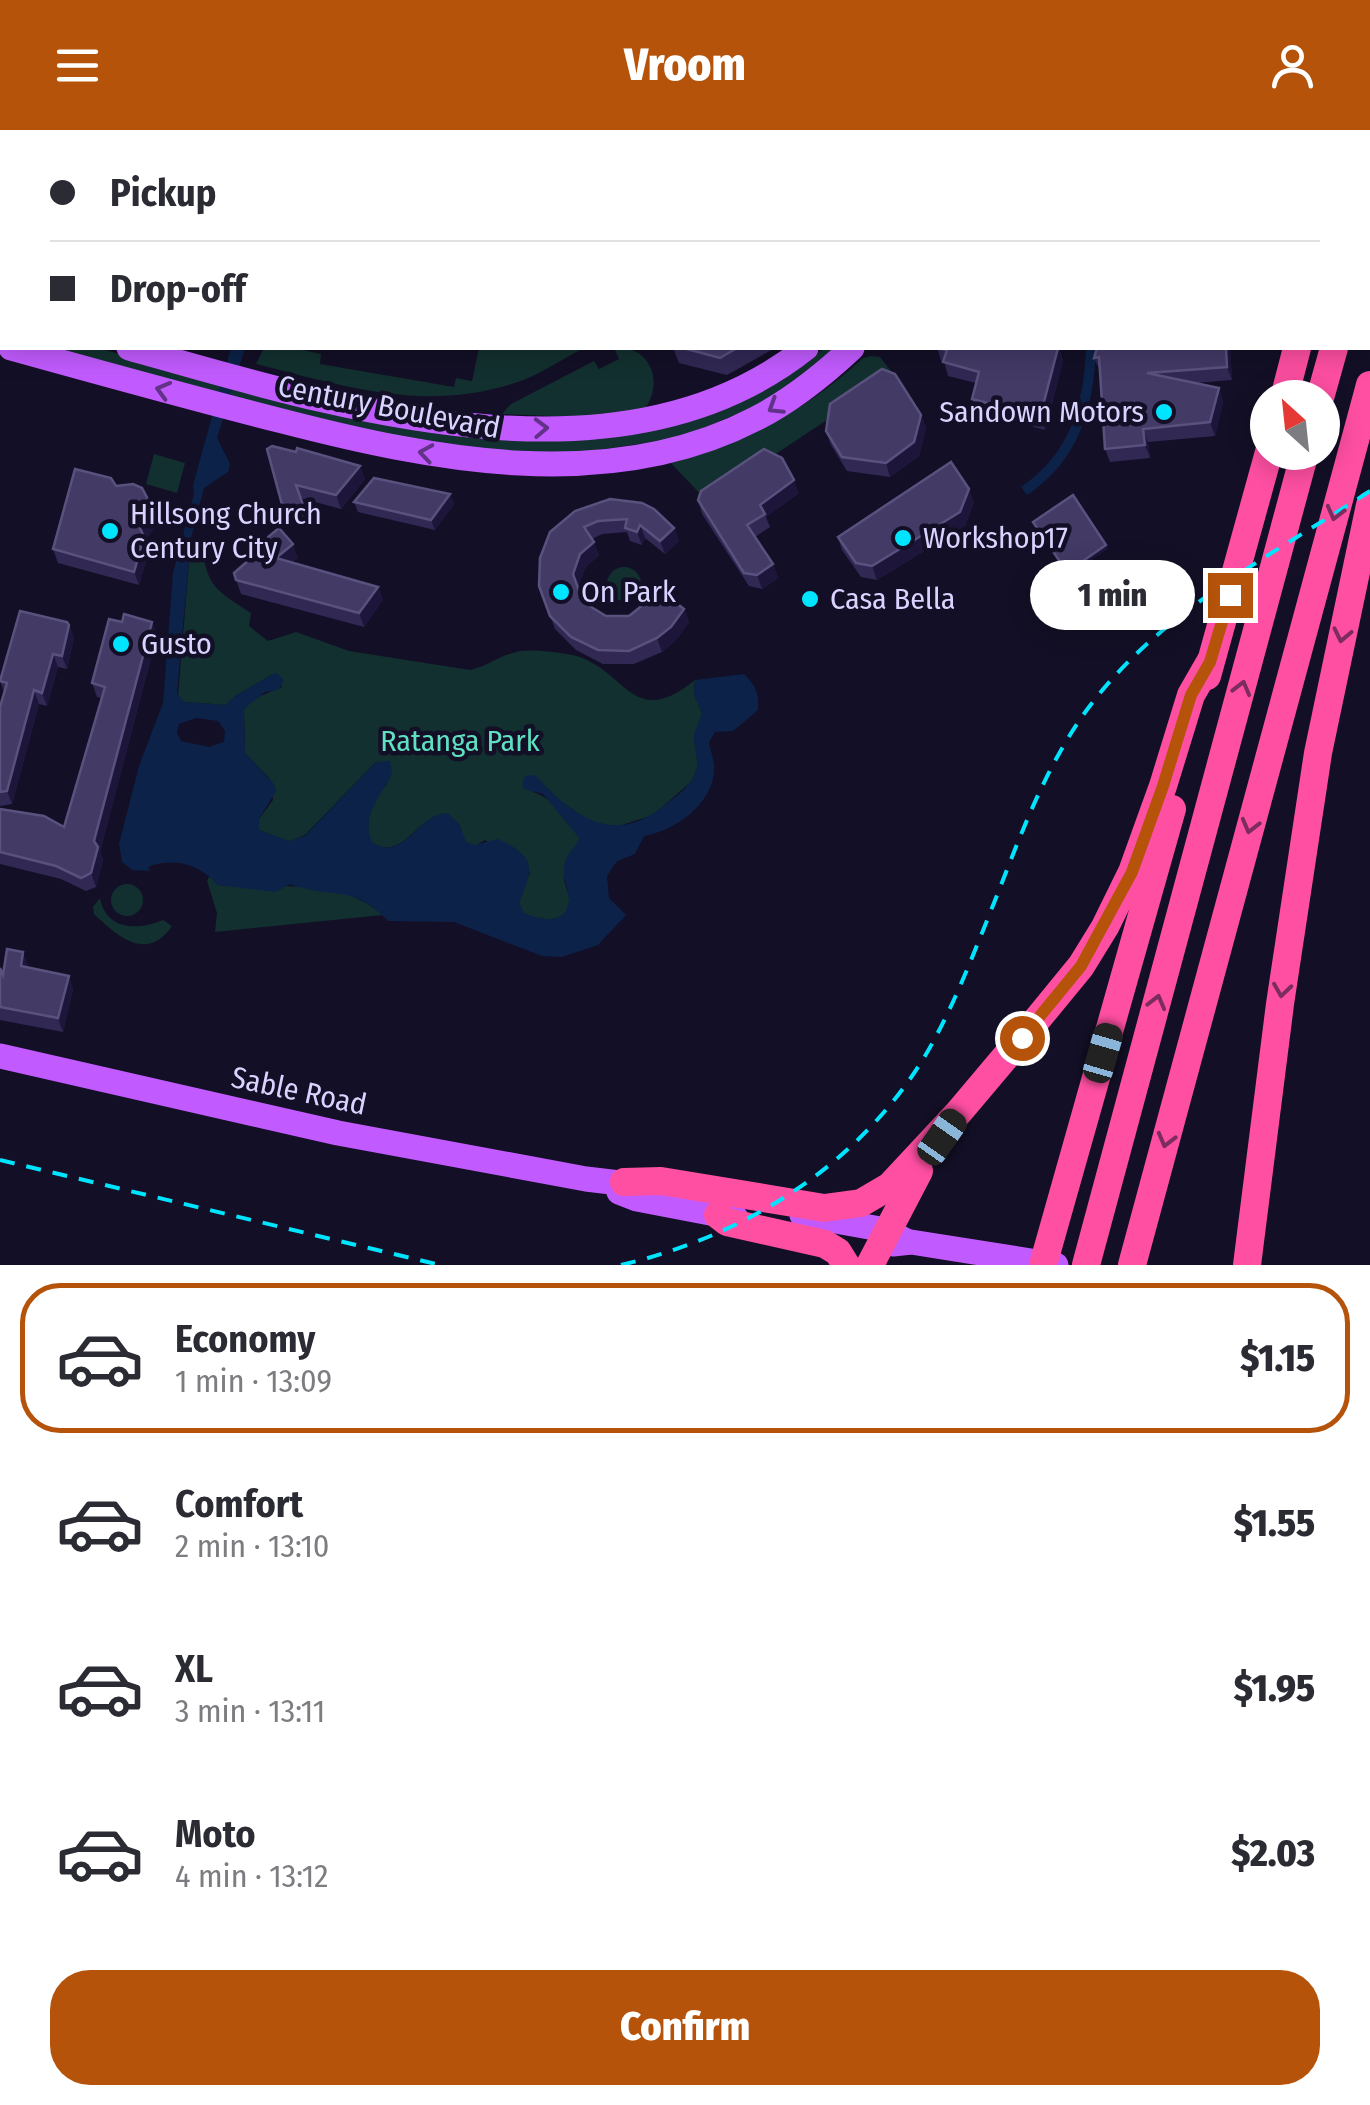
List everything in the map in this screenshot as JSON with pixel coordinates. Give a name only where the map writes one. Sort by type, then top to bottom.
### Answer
[{"type":"highway","points":[[1289,380],[1296,350]]},
{"type":"highway","points":[[1325,380],[1333,350]]},
{"type":"highway","points":[[1132,1265],[1370,385]]},
{"type":"highway","points":[[1043,1265],[1264,470]]},
{"type":"highway","points":[[1086,1265],[1300,470]]},
{"type":"highway","points":[[1247,1265],[1280,1004],[1318,753],[1370,505]]},
{"type":"highway","points":[[758,1215],[838,1208],[876,1196],[903,1173],[959,1112],[1081,966],[1132,872],[1191,695],[1210,662]]},
{"type":"highway","points":[[886,1246],[924,1162],[959,1112]]},
{"type":"highway","points":[[624,1182],[662,1181],[758,1215],[825,1244],[838,1252],[846,1265]]},
{"type":"main road","name":"Century Boulevard","points":[[19,350],[204,402],[398,449],[486,462],[605,460],[686,445],[754,420],[784,402],[849,350]]},
{"type":"main road","name":"Century Boulevard","points":[[136,350],[402,418],[482,428],[532,429],[636,419],[709,402],[761,379],[803,350]]},
{"type":"main road","points":[[402,418],[477,440],[486,462]]},
{"type":"main road","points":[[0,1040],[78,1062],[100,1080]]},
{"type":"main road","name":"Sable Road","points":[[0,1056],[321,1130],[586,1179],[624,1182]]},
{"type":"main road","name":"Sable Road","points":[[586,1179],[638,1199],[758,1215],[886,1246],[1056,1265]]},
{"type":"green space","points":[[59,350],[105,350],[439,431],[724,405],[766,387],[822,350],[839,350],[774,398],[680,438],[563,455],[436,450]]},
{"type":"green space","points":[[263,350],[303,350],[321,354],[320,364],[454,387],[456,378],[472,381],[479,350],[580,350],[515,383],[448,396],[353,388],[256,364]]},
{"type":"green space","points":[[615,350],[630,350],[651,368],[653,387],[646,407],[600,418],[502,414],[511,404],[594,361],[599,369],[619,359]]},
{"type":"green space","points":[[871,356],[880,357],[891,371],[886,381],[706,500],[670,462],[724,445],[773,423]]},
{"type":"green space","points":[[154,454],[185,463],[177,493],[146,484]]},
{"type":"green space","name":"Ratanga Park","points":[[191,538],[202,543],[206,569],[215,586],[251,613],[249,626],[268,641],[296,632],[349,651],[470,670],[518,652],[567,654],[603,669],[641,698],[655,700],[673,695],[695,680],[694,694],[702,713],[694,737],[698,766],[692,781],[653,815],[619,826],[592,823],[541,782],[532,792],[553,804],[580,839],[564,872],[567,909],[551,919],[523,913],[519,903],[530,872],[485,840],[475,846],[465,842],[459,824],[448,814],[428,821],[392,847],[371,842],[371,812],[387,784],[376,762],[305,835],[289,842],[259,830],[259,819],[273,800],[269,778],[245,753],[244,709],[251,700],[282,687],[273,674],[226,705],[184,702],[178,696]]},
{"type":"green space","points":[[624,567],[636,572],[641,584],[636,596],[624,601],[612,596],[607,584],[612,572]]},
{"type":"green space","points":[[210,875],[218,885],[325,889],[365,902],[383,915],[215,932],[217,913],[207,881]]},
{"type":"green space","points":[[127,884],[138,889],[143,900],[138,911],[127,916],[116,911],[111,900],[116,889]]},
{"type":"green space","points":[[100,898],[103,909],[116,922],[143,926],[163,920],[172,926],[152,943],[132,942],[94,914],[93,907]]},
{"type":"water","points":[[230,350],[244,350],[217,438],[230,464],[228,472],[204,488],[191,538],[177,693],[184,702],[226,705],[273,674],[284,680],[278,690],[265,692],[244,709],[245,753],[276,791],[259,819],[259,830],[289,841],[305,836],[376,762],[390,761],[392,773],[370,814],[372,842],[393,847],[428,820],[448,813],[459,824],[466,842],[475,845],[498,839],[525,858],[529,872],[519,903],[524,913],[545,919],[558,917],[569,900],[565,863],[580,839],[543,794],[524,789],[525,776],[535,775],[563,802],[593,821],[609,825],[643,819],[681,792],[695,774],[694,736],[702,713],[694,694],[695,680],[744,674],[748,678],[757,694],[758,710],[733,731],[715,732],[709,742],[713,779],[701,803],[669,828],[644,836],[635,854],[617,861],[607,876],[609,898],[626,915],[598,945],[562,957],[542,956],[454,922],[388,921],[352,896],[290,884],[276,892],[217,885],[186,864],[157,864],[148,867],[150,871],[132,870],[122,862],[119,844],[139,766],[163,703],[173,573]],"holes":[[[196,718],[218,721],[225,731],[224,742],[209,747],[181,741],[177,733],[179,724]]]},
{"type":"water","points":[[1086,350],[1096,350],[1092,391],[1080,431],[1059,466],[1027,495],[1021,487],[1038,474],[1063,443],[1082,389]]},
{"type":"building","points":[[690,350],[734,350],[720,358]]},
{"type":"building","name":"Sandown Motors","points":[[947,350],[1057,350],[1040,417],[972,399],[979,372],[943,362]]},
{"type":"building","name":"Sandown Motors","points":[[1096,350],[1226,350],[1227,367],[1147,373],[1219,388],[1210,422],[1143,429],[1145,445],[1105,449],[1099,357],[1094,358]]},
{"type":"building","points":[[882,369],[895,374],[921,415],[914,442],[886,463],[842,457],[826,431],[830,404]]},
{"type":"building","points":[[272,446],[296,452],[297,448],[360,466],[336,495],[296,485],[303,505],[284,512],[267,449]]},
{"type":"building","points":[[764,449],[782,458],[794,480],[760,505],[765,514],[747,525],[773,564],[757,575],[744,573],[698,500],[701,491]]},
{"type":"building","name":"Workshop17","points":[[951,462],[969,489],[960,512],[872,566],[856,563],[838,537]]},
{"type":"building","name":"Hillsong Church Century City","points":[[75,469],[111,478],[116,486],[133,484],[142,488],[151,505],[140,528],[144,537],[134,572],[53,549]]},
{"type":"building","points":[[374,478],[450,494],[431,520],[354,502]]},
{"type":"building","points":[[1073,495],[1106,545],[1067,572],[1033,522]]},
{"type":"building","name":"On Park","points":[[610,499],[642,503],[674,528],[660,541],[640,525],[637,532],[625,528],[627,519],[598,521],[584,527],[594,542],[580,554],[573,574],[583,602],[606,616],[629,616],[654,596],[665,604],[670,598],[684,609],[657,638],[629,651],[598,650],[571,637],[550,616],[539,586],[540,558],[550,532],[575,511]]},
{"type":"building","points":[[279,528],[293,544],[276,558],[378,587],[359,613],[236,580],[234,573]]},
{"type":"building","points":[[20,611],[69,625],[62,656],[53,654],[42,693],[34,690],[7,791],[0,792],[0,707],[7,683],[0,681]]},
{"type":"building","points":[[124,614],[152,622],[94,841],[98,847],[91,873],[81,878],[56,866],[0,852],[0,809],[44,816],[64,827],[105,687],[92,683],[109,619],[122,622]]},
{"type":"building","points":[[7,949],[23,952],[21,966],[69,976],[58,1018],[0,1007],[0,968],[3,975]]},
{"type":"railway","points":[[621,1265],[711,1236],[754,1215],[832,1163],[867,1131],[898,1095],[934,1039],[967,971],[1044,782],[1089,707],[1150,641],[1184,613],[1370,491]]},
{"type":"railway","points":[[0,1160],[440,1265]]},
{"type":"place","name":"Sandown Motors","points":[[1164,412]]},
{"type":"place","name":"Hillsong Church Century City","points":[[110,531]]},
{"type":"place","name":"Workshop17","points":[[903,538]]},
{"type":"place","name":"On Park","points":[[561,592]]},
{"type":"place","name":"Casa Bella","points":[[810,599]]},
{"type":"place","name":"Gusto","points":[[121,644]]},
{"type":"route","points":[[1022,1038],[1081,966],[1132,872],[1191,695],[1210,662],[1230,595]]}]
